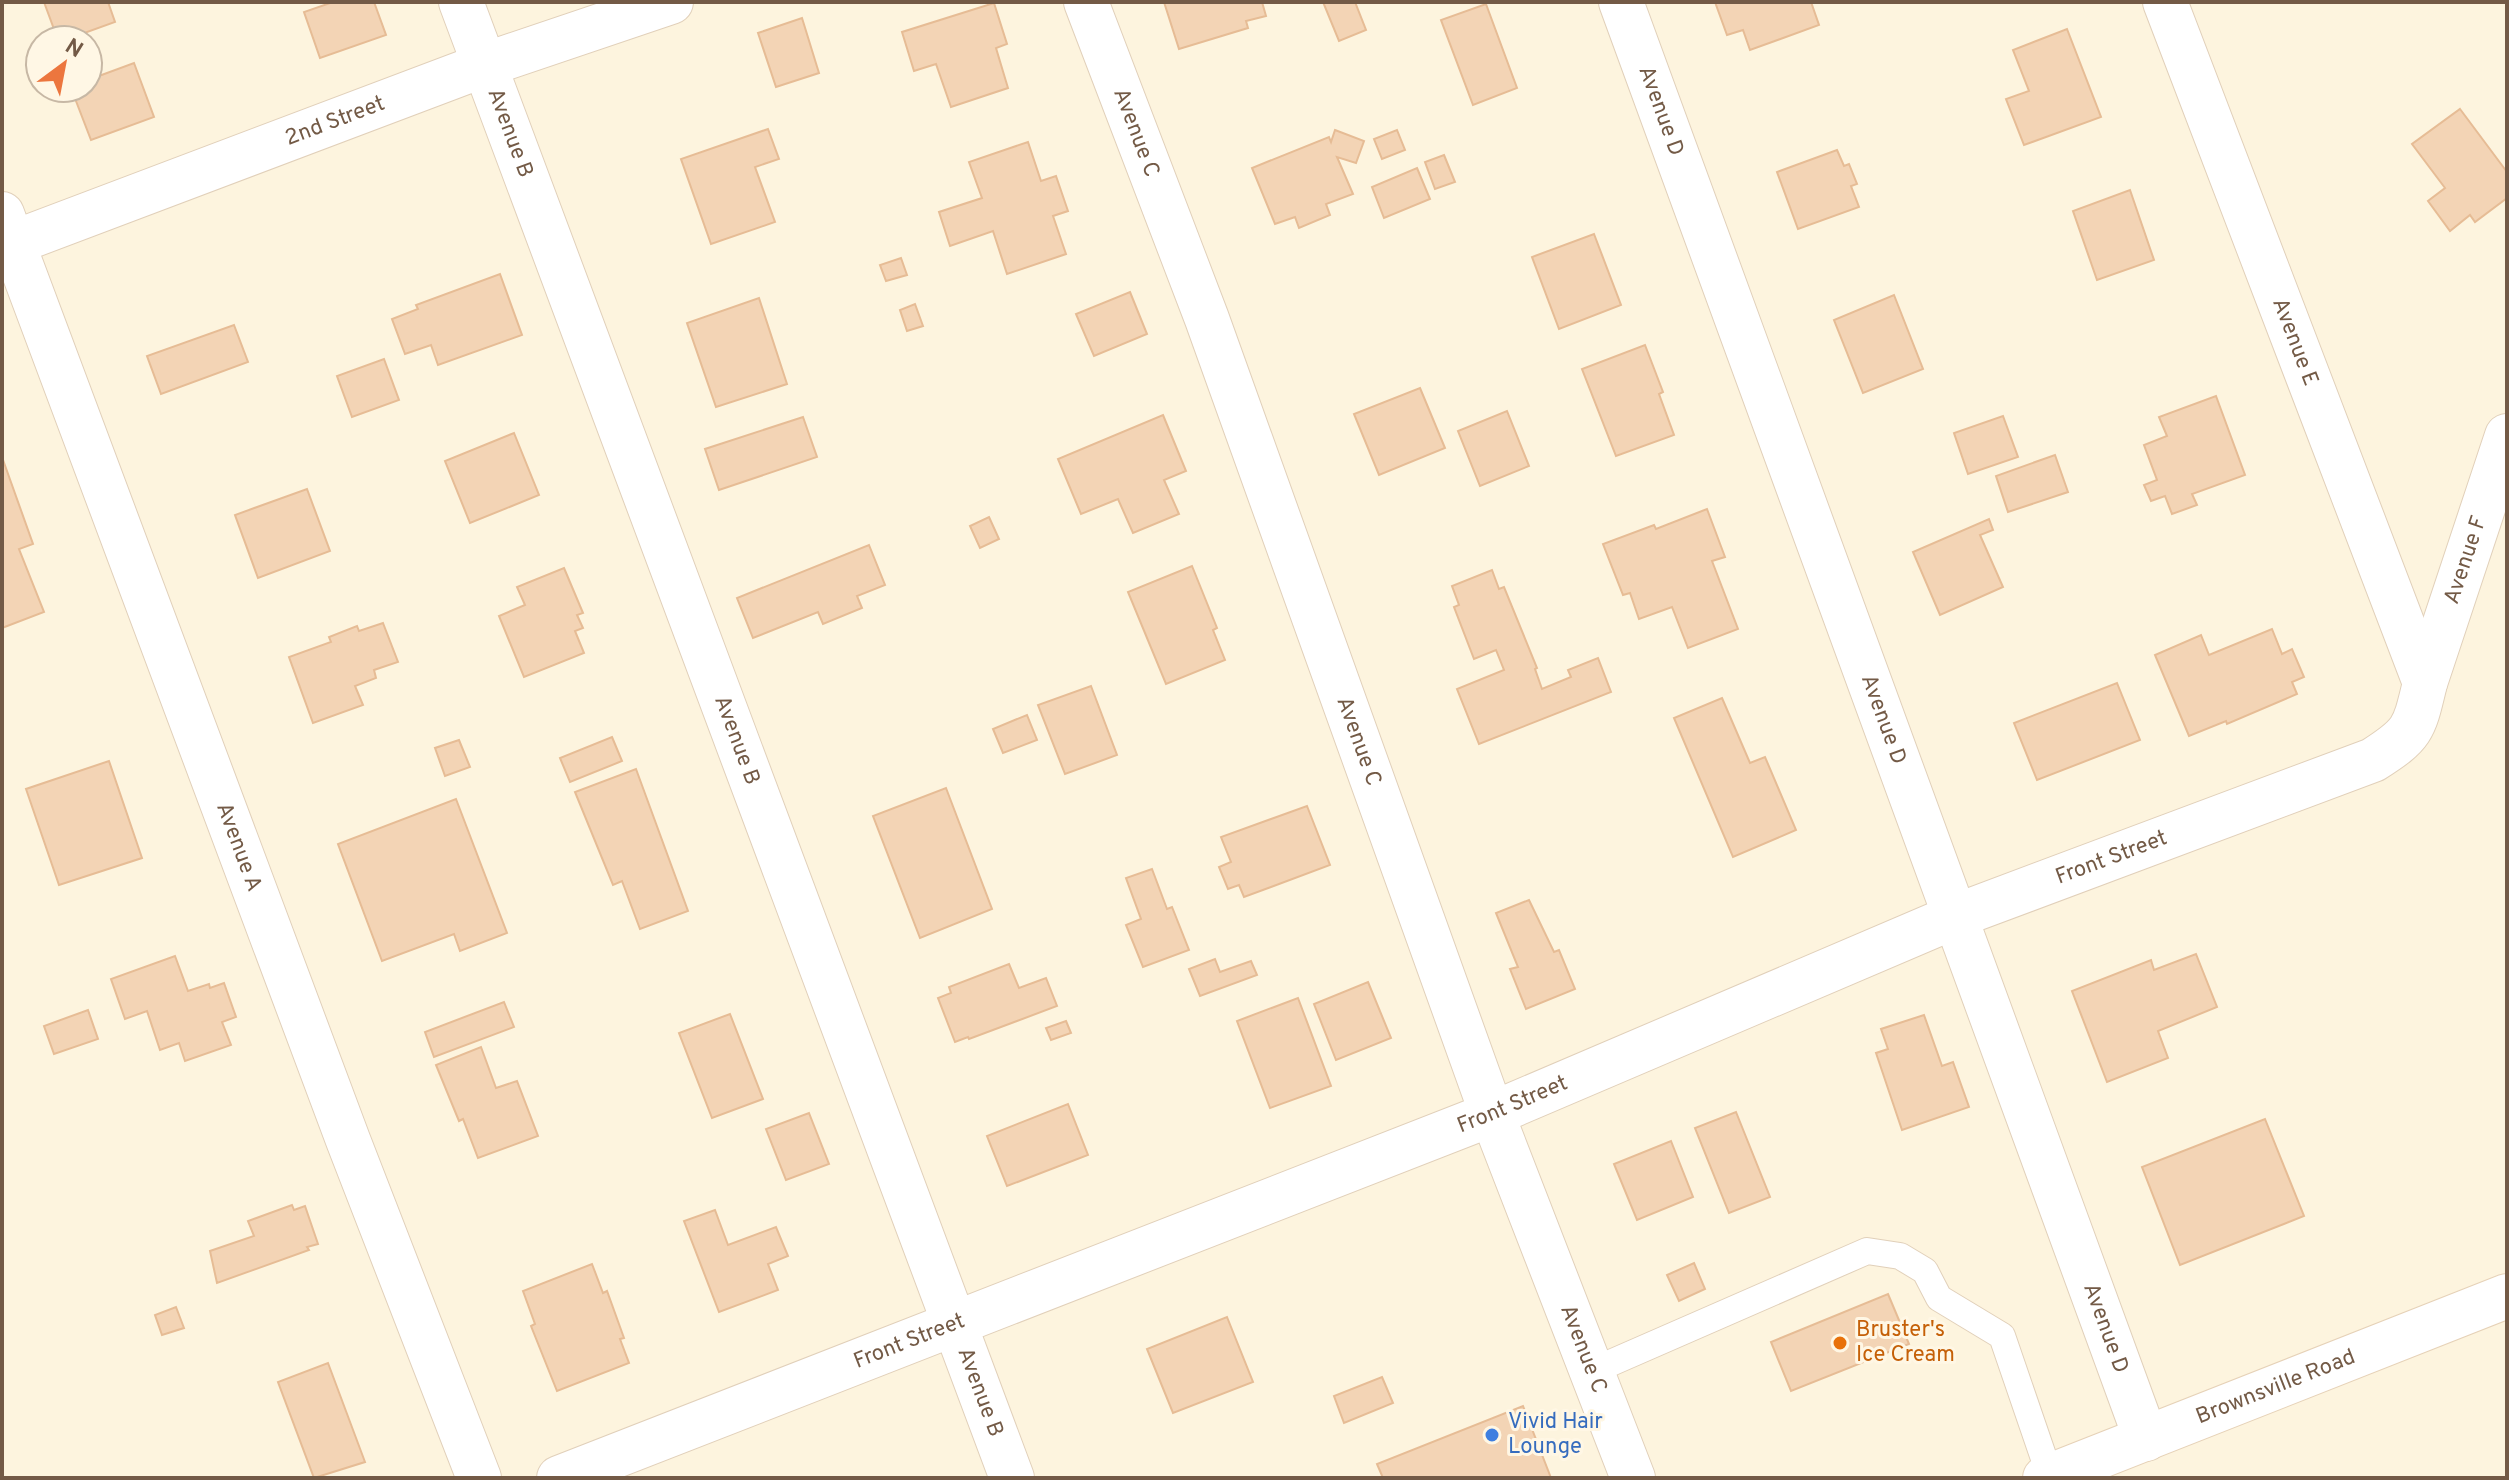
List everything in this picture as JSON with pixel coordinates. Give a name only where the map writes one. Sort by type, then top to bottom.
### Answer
[{"type":"street","name":"Avenue B","points":[[461,2],[1012,1478]]},
{"type":"street","name":"2nd Street","points":[[6,235],[671,2]]},
{"type":"street","name":"Avenue C","points":[[1086,2],[1207,319],[1492,1114],[1633,1478]]},
{"type":"street","name":"Avenue D","points":[[1621,2],[2146,1439]]},
{"type":"street","name":"Avenue E","points":[[2165,2],[2425,683]]},
{"type":"street","name":"Avenue A","points":[[6,235],[479,1478]]},
{"type":"street","name":"Avenue F","points":[[2425,683],[2507,436]]},
{"type":"street","name":"Front Street","points":[[559,1478],[1492,1114],[1956,916],[2373,760],[2401,742],[2415,723],[2425,683]]},
{"type":"street","name":"Brownsville Road","points":[[2048,1477],[2507,1296]]},
{"type":"lane","points":[[1590,1372],[1867,1251],[1900,1256],[1925,1271],[1939,1298],[2002,1336],[2048,1477]]},
{"type":"building","points":[[44,2],[108,2],[115,22],[104,26],[52,24]]},
{"type":"building","points":[[333,2],[374,2],[386,35],[320,58],[304,12]]},
{"type":"building","points":[[1164,2],[1262,2],[1266,16],[1246,21],[1248,28],[1179,49]]},
{"type":"building","points":[[1323,2],[1355,2],[1366,30],[1339,41]]},
{"type":"building","points":[[1715,2],[1811,2],[1819,25],[1750,50],[1743,30],[1727,35]]},
{"type":"building","points":[[994,3],[1007,44],[996,48],[1008,88],[951,107],[936,64],[914,71],[902,32]]},
{"type":"building","points":[[1486,4],[1517,88],[1473,105],[1441,20]]},
{"type":"building","points":[[802,18],[819,73],[776,87],[758,33]]},
{"type":"building","points":[[2067,29],[2101,117],[2024,145],[2006,99],[2029,91],[2013,50]]},
{"type":"building","points":[[134,63],[154,117],[91,140],[77,104],[104,104],[104,74]]},
{"type":"building","points":[[2460,109],[2507,172],[2507,198],[2475,222],[2470,215],[2450,231],[2428,201],[2445,188],[2412,144]]},
{"type":"building","points":[[768,129],[779,159],[755,167],[775,222],[711,244],[681,159]]},
{"type":"building","points":[[1335,130],[1364,141],[1356,163],[1337,157],[1353,194],[1326,204],[1330,215],[1299,228],[1295,217],[1275,224],[1252,168],[1329,137],[1331,142]]},
{"type":"building","points":[[1397,130],[1405,150],[1382,159],[1374,139]]},
{"type":"building","points":[[1028,142],[1041,181],[1056,176],[1068,211],[1053,216],[1066,254],[1007,274],[993,231],[950,246],[939,212],[982,198],[969,162]]},
{"type":"building","points":[[1837,150],[1844,166],[1849,164],[1857,184],[1851,186],[1859,207],[1798,229],[1777,172]]},
{"type":"building","points":[[1444,155],[1455,182],[1435,189],[1425,162]]},
{"type":"building","points":[[1417,168],[1430,199],[1384,218],[1372,187]]},
{"type":"building","points":[[2130,190],[2154,260],[2097,280],[2073,211]]},
{"type":"building","points":[[1594,234],[1621,305],[1559,329],[1532,257]]},
{"type":"building","points":[[901,258],[907,275],[886,281],[880,265]]},
{"type":"building","points":[[500,274],[522,335],[438,365],[431,345],[405,354],[392,319],[418,309],[416,305]]},
{"type":"building","points":[[1130,292],[1147,334],[1094,356],[1076,314]]},
{"type":"building","points":[[1894,295],[1923,369],[1863,393],[1834,320]]},
{"type":"building","points":[[759,298],[787,384],[716,407],[687,323]]},
{"type":"building","points":[[915,304],[923,326],[907,331],[900,310]]},
{"type":"building","points":[[234,325],[248,362],[161,394],[147,356]]},
{"type":"building","points":[[1645,345],[1663,392],[1659,394],[1674,435],[1616,456],[1582,369]]},
{"type":"building","points":[[384,359],[399,400],[352,417],[337,376]]},
{"type":"building","points":[[1420,388],[1445,448],[1379,475],[1354,414]]},
{"type":"building","points":[[2216,396],[2245,475],[2192,494],[2197,505],[2172,514],[2165,496],[2151,501],[2144,485],[2157,480],[2144,445],[2167,436],[2159,417]]},
{"type":"building","points":[[1507,411],[1529,466],[1480,486],[1458,431]]},
{"type":"building","points":[[1163,415],[1186,471],[1164,480],[1179,514],[1133,533],[1118,499],[1081,514],[1058,459]]},
{"type":"building","points":[[2003,416],[2018,457],[1968,474],[1954,433]]},
{"type":"building","points":[[803,417],[817,457],[719,490],[705,449]]},
{"type":"building","points":[[514,433],[539,495],[470,523],[445,461]]},
{"type":"building","points":[[2055,455],[2068,492],[2008,512],[1996,476]]},
{"type":"building","points":[[2,457],[33,544],[19,549],[44,612],[2,628]]},
{"type":"building","points":[[307,489],[330,551],[258,578],[235,515]]},
{"type":"building","points":[[1707,509],[1725,557],[1712,561],[1738,629],[1688,648],[1672,607],[1639,619],[1630,593],[1623,595],[1603,544],[1654,525],[1656,529]]},
{"type":"building","points":[[989,517],[999,539],[980,548],[970,526]]},
{"type":"building","points":[[1989,519],[1993,530],[1980,535],[2003,587],[1940,615],[1913,552]]},
{"type":"building","points":[[869,545],[885,585],[857,596],[862,608],[823,624],[818,612],[753,638],[737,598]]},
{"type":"building","points":[[1192,566],[1217,628],[1213,630],[1225,660],[1166,684],[1128,592]]},
{"type":"building","points":[[564,568],[583,613],[577,615],[583,628],[575,631],[584,653],[524,677],[499,616],[525,605],[517,587]]},
{"type":"building","points":[[1492,570],[1499,589],[1504,587],[1537,668],[1542,689],[1571,677],[1568,670],[1598,658],[1611,692],[1479,744],[1457,689],[1504,670],[1496,650],[1474,659],[1454,607],[1459,605],[1452,586]]},
{"type":"building","points":[[383,623],[398,662],[374,670],[376,678],[355,686],[363,705],[313,723],[289,657],[331,642],[329,637],[357,626],[359,631]]},
{"type":"building","points":[[2272,629],[2282,654],[2292,649],[2304,677],[2292,682],[2297,694],[2227,724],[2226,721],[2189,736],[2155,655],[2201,635],[2209,655]]},
{"type":"building","points":[[2117,683],[2140,740],[2037,780],[2014,723]]},
{"type":"building","points":[[1091,686],[1117,755],[1065,774],[1038,705]]},
{"type":"building","points":[[1722,698],[1750,763],[1765,757],[1796,830],[1733,857],[1674,718]]},
{"type":"building","points":[[1027,715],[1037,740],[1003,753],[993,729]]},
{"type":"building","points":[[612,737],[622,761],[570,782],[560,758]]},
{"type":"building","points":[[459,740],[470,767],[445,776],[435,748]]},
{"type":"building","points":[[109,761],[142,858],[59,885],[26,789]]},
{"type":"building","points":[[636,769],[688,911],[640,929],[622,881],[613,885],[575,792]]},
{"type":"building","points":[[946,788],[992,909],[920,938],[873,816]]},
{"type":"building","points":[[456,799],[507,933],[460,951],[454,934],[382,961],[338,844]]},
{"type":"building","points":[[1307,806],[1330,865],[1244,897],[1239,885],[1228,889],[1219,867],[1231,862],[1221,837]]},
{"type":"building","points":[[1152,869],[1167,909],[1172,907],[1189,950],[1143,967],[1126,925],[1141,919],[1126,878]]},
{"type":"building","points":[[1529,900],[1554,952],[1559,950],[1575,989],[1526,1009],[1510,969],[1518,967],[1496,913]]},
{"type":"building","points":[[2196,954],[2217,1007],[2158,1031],[2168,1058],[2107,1082],[2072,991],[2151,960],[2154,970]]},
{"type":"building","points":[[175,956],[188,991],[224,983],[236,1017],[222,1022],[231,1045],[185,1061],[179,1043],[160,1050],[147,1011],[125,1019],[111,979]]},
{"type":"building","points":[[1215,959],[1220,972],[1251,961],[1257,975],[1200,996],[1189,969]]},
{"type":"building","points":[[1009,964],[1019,988],[1046,978],[1057,1006],[955,1042],[938,998],[951,993],[949,987]]},
{"type":"building","points":[[1368,982],[1391,1038],[1336,1060],[1314,1004]]},
{"type":"building","points":[[1298,998],[1331,1086],[1270,1108],[1237,1021]]},
{"type":"building","points":[[504,1002],[514,1027],[434,1057],[425,1032]]},
{"type":"building","points":[[88,1010],[98,1039],[54,1054],[44,1026]]},
{"type":"building","points":[[730,1014],[763,1099],[712,1118],[679,1033]]},
{"type":"building","points":[[1924,1015],[1942,1066],[1953,1062],[1969,1107],[1902,1130],[1876,1053],[1888,1049],[1881,1029]]},
{"type":"building","points":[[1066,1021],[1071,1033],[1051,1040],[1046,1028]]},
{"type":"building","points":[[481,1047],[496,1088],[517,1081],[538,1136],[478,1158],[436,1065]]},
{"type":"building","points":[[1068,1104],[1088,1155],[1007,1186],[987,1136]]},
{"type":"building","points":[[1736,1112],[1770,1197],[1729,1213],[1695,1128]]},
{"type":"building","points":[[809,1113],[829,1164],[786,1180],[766,1129]]},
{"type":"building","points":[[2265,1119],[2304,1216],[2180,1265],[2142,1167]]},
{"type":"building","points":[[1671,1141],[1693,1197],[1637,1220],[1614,1164]]},
{"type":"building","points":[[292,1205],[294,1210],[305,1206],[318,1244],[217,1283],[210,1251],[254,1236],[248,1221]]},
{"type":"building","points":[[715,1210],[728,1245],[776,1227],[788,1256],[768,1264],[778,1290],[719,1312],[684,1221]]},
{"type":"building","points":[[1694,1263],[1705,1289],[1679,1301],[1667,1275]]},
{"type":"building","points":[[592,1264],[603,1293],[607,1291],[624,1338],[620,1339],[629,1363],[557,1391],[531,1326],[535,1324],[523,1291]]},
{"type":"building","name":"Bruster's Ice Cream","points":[[1888,1294],[1909,1344],[1791,1391],[1771,1342]]},
{"type":"building","points":[[176,1307],[184,1328],[162,1335],[155,1315]]},
{"type":"building","points":[[1227,1317],[1253,1382],[1173,1413],[1147,1349]]},
{"type":"building","points":[[328,1363],[365,1462],[314,1478],[278,1382]]},
{"type":"building","points":[[1382,1377],[1393,1403],[1344,1423],[1334,1396]]},
{"type":"building","name":"Vivid Hair Lounge","points":[[1523,1406],[1551,1478],[1383,1478],[1377,1464]]},
{"type":"place","name":"Bruster's Ice Cream","points":[[1840,1343]]},
{"type":"place","name":"Vivid Hair Lounge","points":[[1492,1435]]}]
